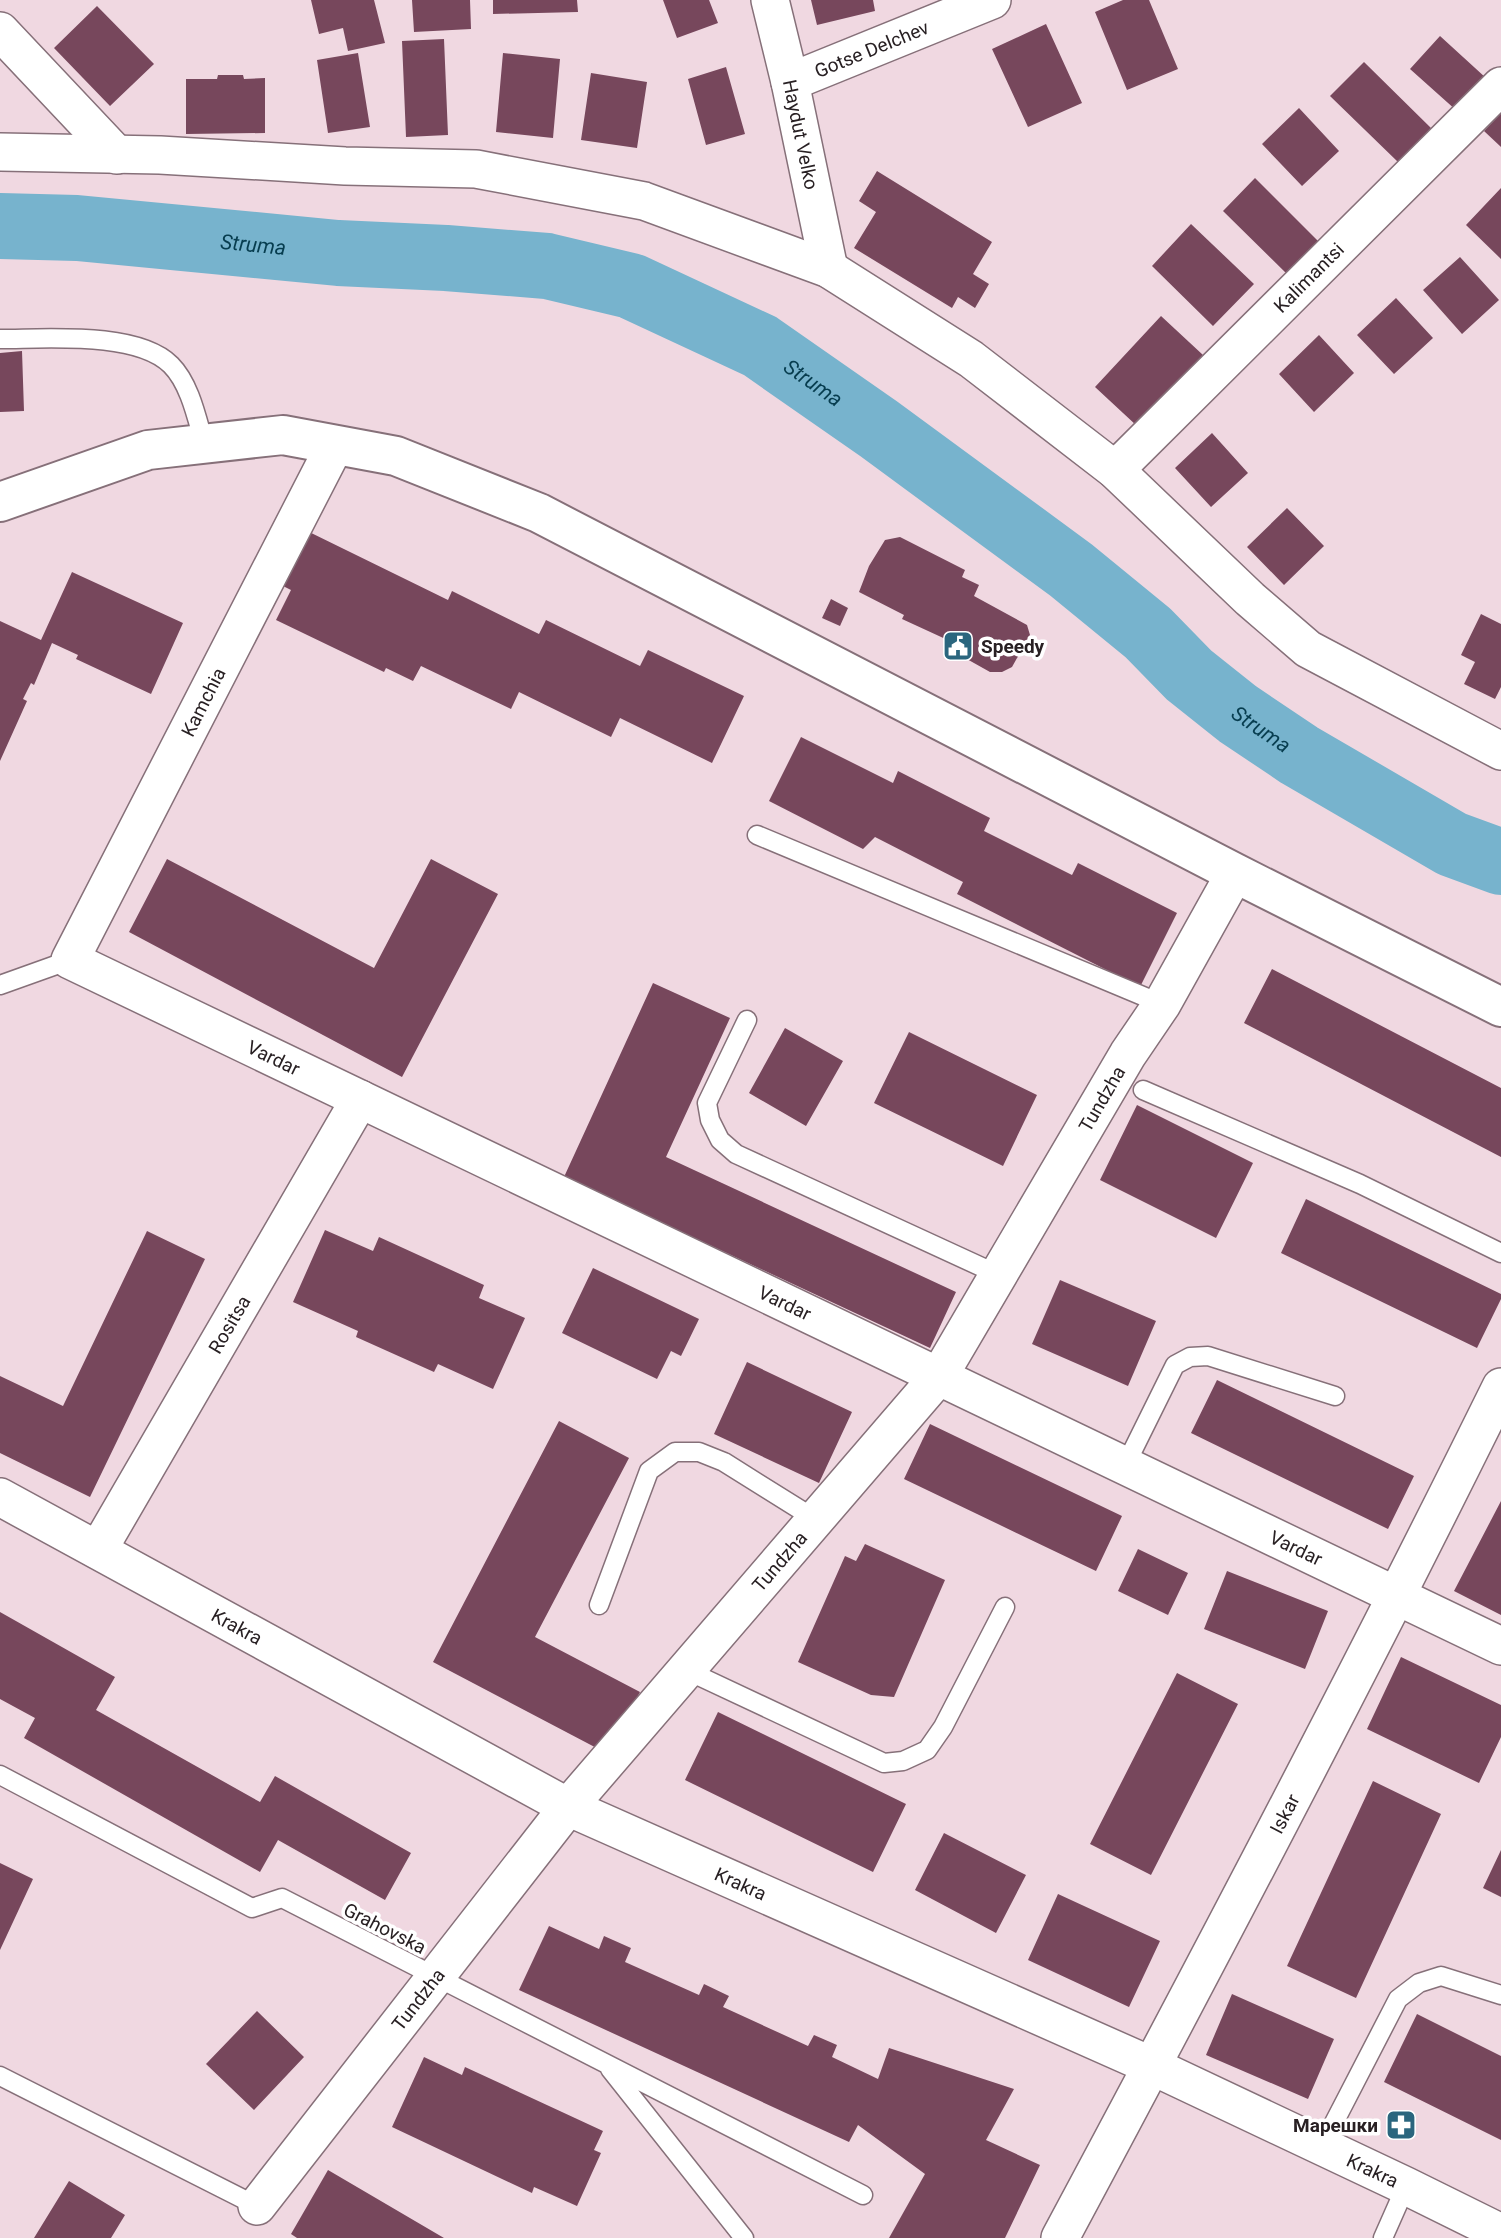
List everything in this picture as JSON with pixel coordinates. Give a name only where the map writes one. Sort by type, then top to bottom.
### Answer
[{"type":"main road","points":[[0,502],[148,450],[204,443],[283,435],[396,456],[539,513],[1235,873],[1501,1007]]},
{"type":"street","name":"Haydut Velko","points":[[770,0],[829,269]]},
{"type":"street","name":"Gotse Delchev","points":[[790,82],[992,0]]},
{"type":"street","points":[[0,32],[117,155]]},
{"type":"street","name":"Kalimantsi","points":[[1115,470],[1501,86]]},
{"type":"street","points":[[0,152],[160,155],[345,166],[476,169],[644,201],[829,269],[971,359],[1115,470],[1250,599],[1308,649],[1501,751]]},
{"type":"street","name":"Kamchia","points":[[70,960],[335,444]]},
{"type":"street","name":"Tundzha","points":[[257,2206],[568,1807],[939,1376],[1128,1054],[1161,1004],[1235,873]]},
{"type":"street","name":"Vardar","points":[[70,960],[1501,1646]]},
{"type":"street","name":"Rositsa","points":[[98,1550],[360,1099]]},
{"type":"street","name":"Iskar","points":[[1060,2238],[1153,2066],[1398,1596],[1501,1387]]},
{"type":"street","name":"Krakra","points":[[0,1497],[568,1807],[1153,2066],[1501,2234]]},
{"type":"lane","points":[[0,340],[94,339],[141,346],[171,365],[191,395],[204,443]]},
{"type":"lane","points":[[757,835],[1161,1004]]},
{"type":"lane","points":[[0,985],[70,960]]},
{"type":"lane","points":[[747,1020],[707,1103],[710,1120],[720,1140],[736,1154],[999,1275]]},
{"type":"lane","points":[[1143,1090],[1360,1184],[1501,1253]]},
{"type":"lane","points":[[1125,1466],[1175,1365],[1190,1357],[1208,1356],[1335,1396]]},
{"type":"lane","points":[[599,1605],[649,1471],[675,1452],[699,1452],[724,1462],[816,1519]]},
{"type":"lane","points":[[686,1670],[884,1763],[903,1761],[927,1750],[943,1727],[1005,1607]]},
{"type":"lane","name":"Grahovska","points":[[0,1775],[252,1908],[282,1898],[863,2195]]},
{"type":"lane","points":[[1322,2146],[1398,1999],[1419,1983],[1441,1976],[1501,1995]]},
{"type":"lane","points":[[606,2064],[744,2238]]},
{"type":"lane","points":[[0,2076],[257,2206]]},
{"type":"lane","points":[[1384,2238],[1406,2186]]},
{"type":"building","points":[[311,0],[374,0],[385,43],[348,51],[343,28],[319,34]]},
{"type":"building","points":[[412,0],[470,0],[471,29],[414,32]]},
{"type":"building","points":[[493,0],[577,0],[578,12],[493,14]]},
{"type":"building","points":[[663,0],[709,0],[718,23],[677,38]]},
{"type":"building","points":[[811,0],[873,0],[875,11],[817,25]]},
{"type":"building","points":[[1123,0],[1149,0],[1178,69],[1127,90],[1095,12]]},
{"type":"building","points":[[97,6],[154,64],[110,106],[54,48]]},
{"type":"building","points":[[1046,24],[1082,103],[1028,127],[992,49]]},
{"type":"building","points":[[1440,36],[1486,78],[1457,111],[1410,69]]},
{"type":"building","points":[[444,39],[448,135],[406,137],[402,41]]},
{"type":"building","points":[[358,53],[370,127],[328,133],[317,60]]},
{"type":"building","points":[[503,53],[560,59],[553,138],[496,132]]},
{"type":"building","points":[[1364,62],[1432,129],[1399,163],[1330,96]]},
{"type":"building","points":[[726,67],[745,134],[706,145],[688,79]]},
{"type":"building","points":[[591,73],[647,82],[637,148],[581,140]]},
{"type":"building","points":[[218,75],[243,75],[244,79],[265,78],[265,133],[186,134],[186,79],[217,79]]},
{"type":"building","points":[[1299,108],[1339,151],[1302,186],[1262,144]]},
{"type":"building","points":[[1501,113],[1501,147],[1484,131]]},
{"type":"building","points":[[877,171],[992,242],[973,274],[989,284],[975,308],[958,297],[952,308],[854,248],[876,212],[859,201]]},
{"type":"building","points":[[1255,178],[1320,243],[1288,275],[1223,211]]},
{"type":"building","points":[[1501,188],[1501,259],[1466,225]]},
{"type":"building","points":[[1191,224],[1254,284],[1213,326],[1152,266]]},
{"type":"building","points":[[1460,257],[1499,300],[1462,334],[1423,290]]},
{"type":"building","points":[[1396,298],[1433,338],[1394,374],[1357,335]]},
{"type":"building","points":[[1161,316],[1203,355],[1137,426],[1095,387]]},
{"type":"building","points":[[1319,335],[1354,373],[1314,412],[1279,374]]},
{"type":"building","points":[[22,351],[24,411],[0,412],[0,353]]},
{"type":"building","points":[[1212,433],[1248,473],[1211,507],[1175,468]]},
{"type":"building","points":[[1287,508],[1324,546],[1284,585],[1247,547]]},
{"type":"building","points":[[299,527],[448,600],[452,591],[539,634],[546,620],[640,666],[648,650],[744,696],[712,763],[620,718],[611,737],[519,692],[511,709],[421,666],[413,681],[386,668],[384,672],[276,620],[291,590],[273,581]]},
{"type":"building","points":[[900,537],[965,570],[962,577],[979,585],[974,596],[1027,625],[1030,635],[1012,667],[1002,672],[990,672],[949,649],[952,642],[902,619],[904,615],[859,592],[869,566],[885,540]]},
{"type":"building","points":[[72,572],[183,623],[151,694],[76,659],[78,655],[52,643],[34,685],[31,683],[23,699],[27,701],[0,761],[0,621],[41,640]]},
{"type":"building","points":[[831,599],[848,608],[840,626],[822,618]]},
{"type":"building","points":[[1481,614],[1501,624],[1501,687],[1495,699],[1464,684],[1475,662],[1461,655]]},
{"type":"building","points":[[801,737],[893,783],[898,771],[990,818],[984,831],[1072,875],[1078,863],[1177,913],[1140,987],[957,894],[963,882],[875,837],[863,849],[769,801]]},
{"type":"building","points":[[167,859],[374,968],[431,859],[498,894],[402,1077],[129,932]]},
{"type":"building","points":[[1272,969],[1501,1088],[1501,1157],[1244,1023]]},
{"type":"building","points":[[653,983],[730,1018],[666,1157],[956,1292],[930,1348],[564,1177]]},
{"type":"building","points":[[785,1028],[843,1061],[806,1126],[749,1093]]},
{"type":"building","points":[[909,1032],[1037,1095],[1003,1166],[874,1103]]},
{"type":"building","points":[[1137,1105],[1253,1163],[1216,1238],[1100,1180]]},
{"type":"building","points":[[1306,1199],[1501,1294],[1477,1348],[1281,1253]]},
{"type":"building","points":[[325,1230],[373,1251],[379,1237],[484,1285],[479,1298],[525,1318],[493,1389],[438,1364],[434,1372],[356,1337],[358,1331],[293,1302]]},
{"type":"building","points":[[147,1231],[205,1259],[90,1497],[0,1453],[0,1376],[63,1406]]},
{"type":"building","points":[[593,1268],[699,1319],[681,1356],[671,1351],[657,1379],[562,1333]]},
{"type":"building","points":[[1060,1280],[1156,1321],[1128,1386],[1032,1344]]},
{"type":"building","points":[[747,1362],[852,1412],[819,1483],[714,1434]]},
{"type":"building","points":[[1217,1380],[1414,1476],[1388,1529],[1191,1433]]},
{"type":"building","points":[[559,1421],[629,1458],[535,1637],[640,1692],[608,1754],[433,1662]]},
{"type":"building","points":[[930,1424],[1122,1516],[1096,1571],[904,1479]]},
{"type":"building","points":[[1501,1501],[1501,1615],[1454,1591]]},
{"type":"building","points":[[865,1544],[945,1580],[894,1697],[871,1695],[798,1662],[845,1556],[856,1561]]},
{"type":"building","points":[[1138,1549],[1188,1573],[1168,1615],[1118,1591]]},
{"type":"building","points":[[1227,1571],[1328,1611],[1305,1669],[1204,1629]]},
{"type":"building","points":[[0,1612],[115,1677],[96,1710],[260,1802],[275,1776],[411,1853],[385,1900],[278,1840],[260,1872],[24,1738],[35,1718],[0,1699]]},
{"type":"building","points":[[1401,1657],[1501,1705],[1501,1737],[1479,1783],[1367,1729]]},
{"type":"building","points":[[1177,1673],[1238,1704],[1151,1875],[1090,1844]]},
{"type":"building","points":[[718,1712],[906,1804],[873,1872],[685,1780]]},
{"type":"building","points":[[1373,1781],[1441,1814],[1356,1998],[1287,1966]]},
{"type":"building","points":[[944,1833],[1026,1875],[996,1933],[915,1890]]},
{"type":"building","points":[[1501,1850],[1501,1897],[1483,1888]]},
{"type":"building","points":[[0,1863],[33,1879],[0,1950]]},
{"type":"building","points":[[1058,1894],[1160,1941],[1129,2007],[1028,1960]]},
{"type":"building","points":[[549,1926],[599,1949],[604,1936],[631,1948],[625,1962],[699,1995],[704,1984],[729,1996],[723,2007],[808,2046],[814,2035],[837,2045],[832,2057],[878,2079],[889,2048],[1014,2089],[986,2140],[1040,2165],[1005,2238],[889,2238],[925,2174],[858,2125],[849,2142],[519,1990]]},
{"type":"building","points":[[1232,1994],[1334,2039],[1308,2099],[1206,2055]]},
{"type":"building","points":[[257,2011],[304,2057],[254,2110],[206,2064]]},
{"type":"building","points":[[1417,2014],[1501,2056],[1501,2140],[1384,2082]]},
{"type":"building","points":[[424,2057],[462,2075],[465,2067],[603,2131],[594,2150],[601,2153],[577,2206],[534,2187],[532,2193],[392,2127]]},
{"type":"building","points":[[328,2170],[444,2238],[297,2238],[291,2234]]},
{"type":"building","points":[[69,2181],[125,2215],[111,2238],[34,2238]]},
{"type":"waterway","name":"Struma","points":[[0,226],[77,228],[338,253],[547,266],[631,286],[760,346],[879,429],[1071,570],[1148,633],[1189,675],[1238,714],[1299,755],[1452,844],[1501,862]]},
{"type":"place","name":"Speedy","points":[[958,646]]},
{"type":"place","name":"Марешки","points":[[1401,2125]]}]
